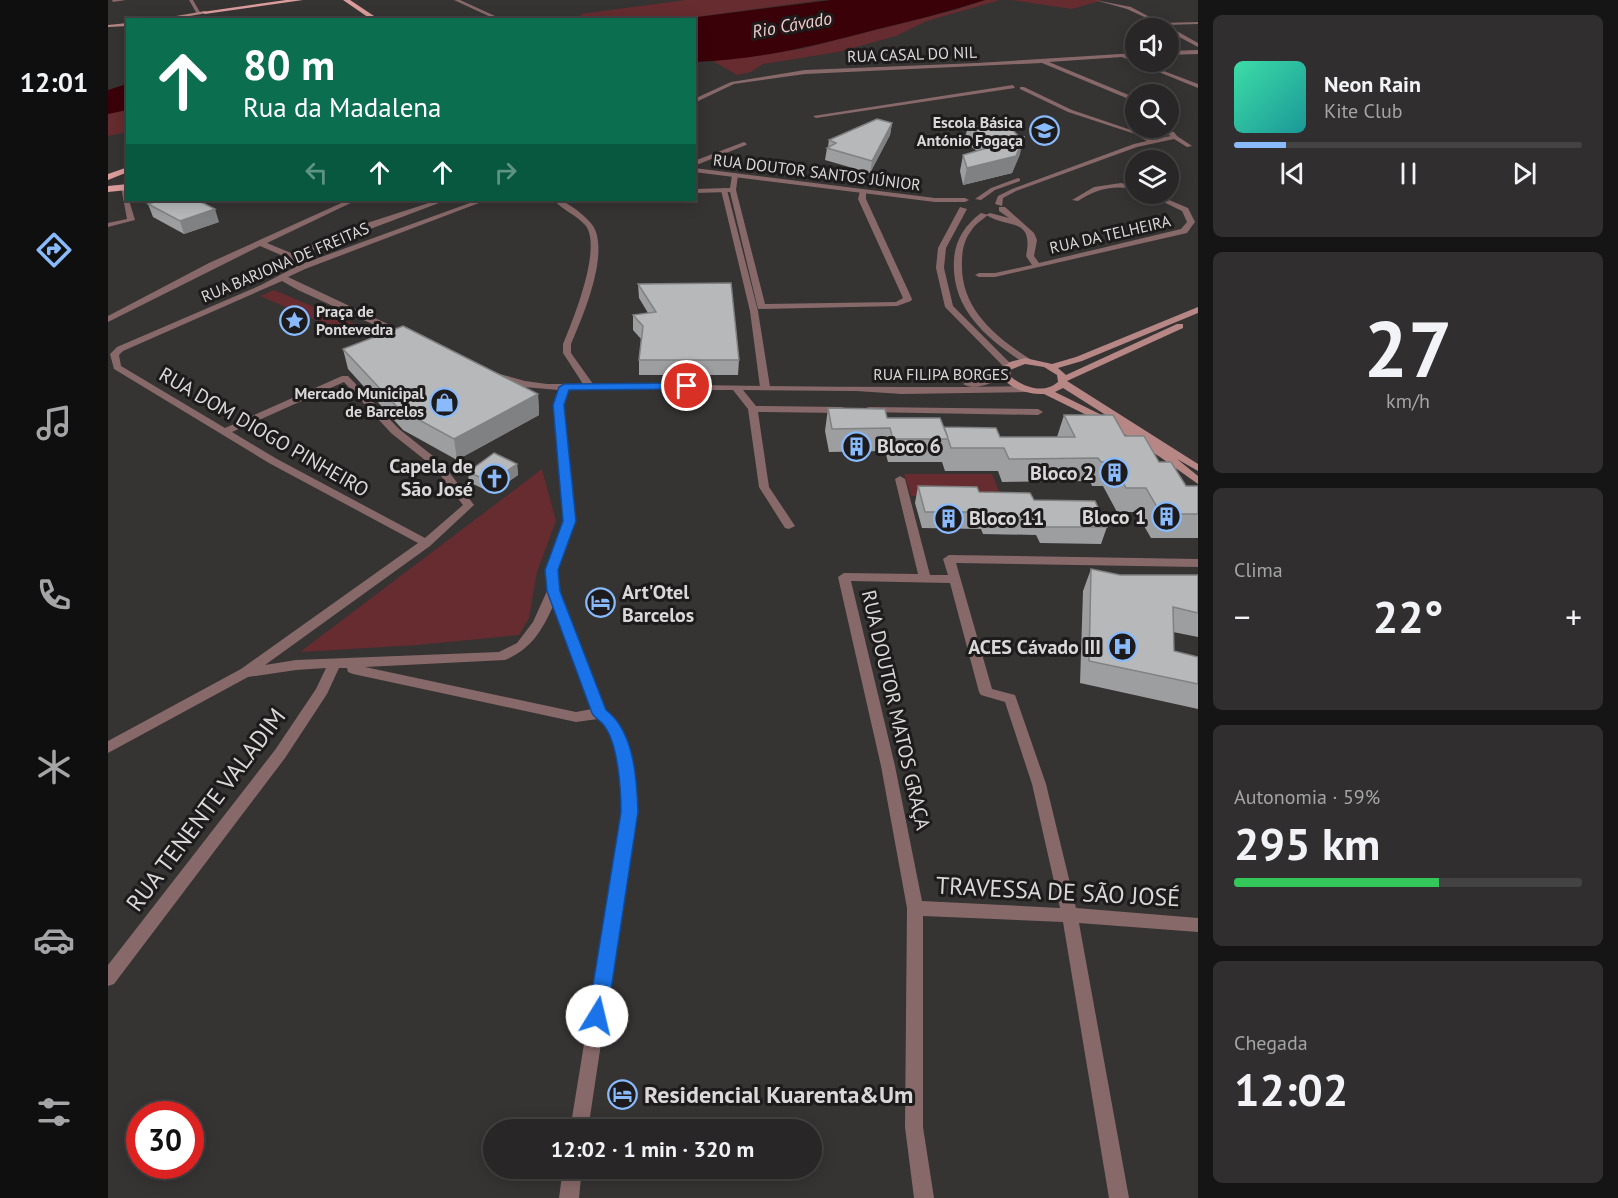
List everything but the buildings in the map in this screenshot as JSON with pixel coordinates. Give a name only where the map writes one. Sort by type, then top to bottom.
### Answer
[{"type":"main road","points":[[168,18],[300,0]]},
{"type":"main road","points":[[346,0],[373,18]]},
{"type":"main road","points":[[202,12],[220,18]]},
{"type":"main road","points":[[108,26],[126,24]]},
{"type":"main road","points":[[108,177],[126,170]]},
{"type":"main road","points":[[108,189],[125,188]]},
{"type":"main road","points":[[1198,310],[1079,359],[1051,367],[1027,361],[1006,370],[1012,383],[1026,389],[1045,391],[1057,389],[1063,382],[1090,365],[1198,318]]},
{"type":"main road","points":[[1051,367],[1063,382],[1198,468]]},
{"type":"main road","points":[[1045,391],[1084,409],[1164,455],[1198,481]]},
{"type":"street","points":[[110,2],[124,0]]},
{"type":"street","points":[[191,0],[202,12]]},
{"type":"street","points":[[456,0],[497,18]]},
{"type":"street","points":[[1100,1],[1128,8],[1149,18]]},
{"type":"street","points":[[1179,24],[1198,23]]},
{"type":"street","points":[[1179,35],[1198,45]]},
{"type":"street","points":[[1179,53],[1198,52]]},
{"type":"street","points":[[1120,56],[1198,86]]},
{"type":"street","name":"RUA CASAL DO NIL","points":[[696,100],[733,83],[805,72],[1125,56]]},
{"type":"street","points":[[1040,60],[1125,95]]},
{"type":"street","points":[[816,116],[1013,87],[1022,88],[1070,111],[1125,128]]},
{"type":"street","points":[[1006,370],[949,307],[944,290],[940,268],[942,248],[963,206],[1002,186],[1126,142],[1129,138]]},
{"type":"street","points":[[1153,138],[1198,149]]},
{"type":"street","points":[[1027,361],[1001,345],[966,307],[958,283],[956,267],[962,235],[972,223],[987,215],[1000,212],[1000,197],[1014,190],[1136,145],[1171,138]]},
{"type":"street","points":[[1176,138],[1189,146]]},
{"type":"street","points":[[696,163],[744,144]]},
{"type":"street","name":"RUA DOUTOR SANTOS JÚNIOR","points":[[696,170],[935,200],[963,206],[1020,224]]},
{"type":"street","points":[[735,175],[729,190],[754,311],[765,387]]},
{"type":"street","points":[[1076,200],[1083,194],[1113,185],[1125,185]]},
{"type":"street","points":[[696,190],[729,190]]},
{"type":"street","points":[[729,190],[761,307],[897,304],[908,299],[862,199],[863,191]]},
{"type":"street","points":[[979,199],[1000,206],[1030,233],[1033,240],[1030,256],[1036,265]]},
{"type":"street","points":[[108,225],[131,220],[127,201]]},
{"type":"street","points":[[111,314],[351,201]]},
{"type":"street","points":[[291,256],[367,226],[440,201]]},
{"type":"street","name":"RUA BARJONA DE FREITAS","points":[[117,367],[111,354],[120,349],[302,267],[480,201]]},
{"type":"street","points":[[558,201],[588,224],[594,244],[587,286],[567,344],[567,353],[588,386]]},
{"type":"street","name":"RUA DA TELHEIRA","points":[[979,276],[995,275],[1184,231],[1191,222],[1185,210],[1172,204]]},
{"type":"street","points":[[261,243],[291,256],[302,267]]},
{"type":"street","points":[[282,277],[412,339]]},
{"type":"street","name":"RUA DOM DIOGO PINHEIRO","points":[[117,367],[273,461],[426,543]]},
{"type":"street","name":"RUA FILIPA BORGES","points":[[489,373],[524,384],[564,387],[856,388],[973,384],[993,380],[1006,370]]},
{"type":"street","points":[[108,748],[246,672],[426,543],[469,505],[439,466],[395,431],[345,378],[225,432]]},
{"type":"street","points":[[564,387],[558,405],[569,521],[552,570],[554,591],[600,713],[611,722],[618,738],[628,781],[629,812],[581,1119]]},
{"type":"street","points":[[735,387],[753,409],[764,487],[789,526]]},
{"type":"street","name":"RUA FILIPA BORGES","points":[[856,388],[902,391],[1026,389]]},
{"type":"street","points":[[753,409],[848,410]]},
{"type":"street","points":[[859,410],[1038,411]]},
{"type":"street","points":[[900,479],[925,579]]},
{"type":"street","points":[[1119,1198],[1070,917],[1039,784],[1010,699],[986,692],[949,559],[1198,563]]},
{"type":"street","name":"RUA DOUTOR MATOS GRAÇA","points":[[924,1198],[914,1127],[915,908],[888,766],[844,577],[955,579]]},
{"type":"street","points":[[246,672],[296,665],[501,657],[517,651],[527,643],[554,591]]},
{"type":"street","points":[[334,665],[576,717],[600,713]]},
{"type":"street","name":"RUA TENENTE VALADIM","points":[[108,978],[280,754],[322,691],[334,665]]},
{"type":"street","name":"TRAVESSA DE SÃO JOSÉ","points":[[915,908],[1198,925]]},
{"type":"street","points":[[569,1198],[572,1179]]},
{"type":"shaded area","points":[[686,0],[822,0],[688,18],[583,18],[580,14]]},
{"type":"shaded area","points":[[985,0],[1000,0],[927,21],[896,36],[838,52],[763,64],[751,72],[737,75],[713,61],[801,49],[955,10]]},
{"type":"shaded area","points":[[1011,0],[1103,0],[1072,9]]},
{"type":"shaded area","points":[[126,110],[126,132],[108,136],[108,114]]},
{"type":"shaded area","points":[[274,290],[367,329],[353,336],[260,296]]},
{"type":"shaded area","points":[[542,469],[556,521],[537,572],[529,618],[519,635],[417,645],[300,652]]},
{"type":"shaded area","points":[[904,474],[992,474],[1001,496],[911,496]]},
{"type":"water","name":"Rio Cávado","points":[[831,0],[985,0],[808,47],[718,61],[696,62],[696,18],[690,18]]},
{"type":"water","points":[[126,84],[126,110],[108,114],[108,90]]},
{"type":"place","name":"Escola Básica António Fogaça","points":[[1044,131]]},
{"type":"place","name":"Praça de Pontevedra","points":[[295,320]]},
{"type":"place","name":"Mercado Municipal de Barcelos","points":[[445,402]]},
{"type":"place","name":"Bloco 6","points":[[856,446]]},
{"type":"place","name":"Bloco 2","points":[[1115,473]]},
{"type":"place","name":"Capela de São José","points":[[494,478]]},
{"type":"place","name":"Bloco 1","points":[[1167,517]]},
{"type":"place","name":"Bloco 11","points":[[948,518]]},
{"type":"place","name":"Art'Otel Barcelos","points":[[601,603]]},
{"type":"place","name":"ACES Cávado III","points":[[1122,647]]},
{"type":"place","name":"Residencial Kuarenta&Um","points":[[623,1095]]},
{"type":"route","points":[[597,1016],[629,812],[628,781],[618,738],[611,722],[600,713],[554,591],[552,570],[569,521],[558,405],[564,387],[687,386]]}]
